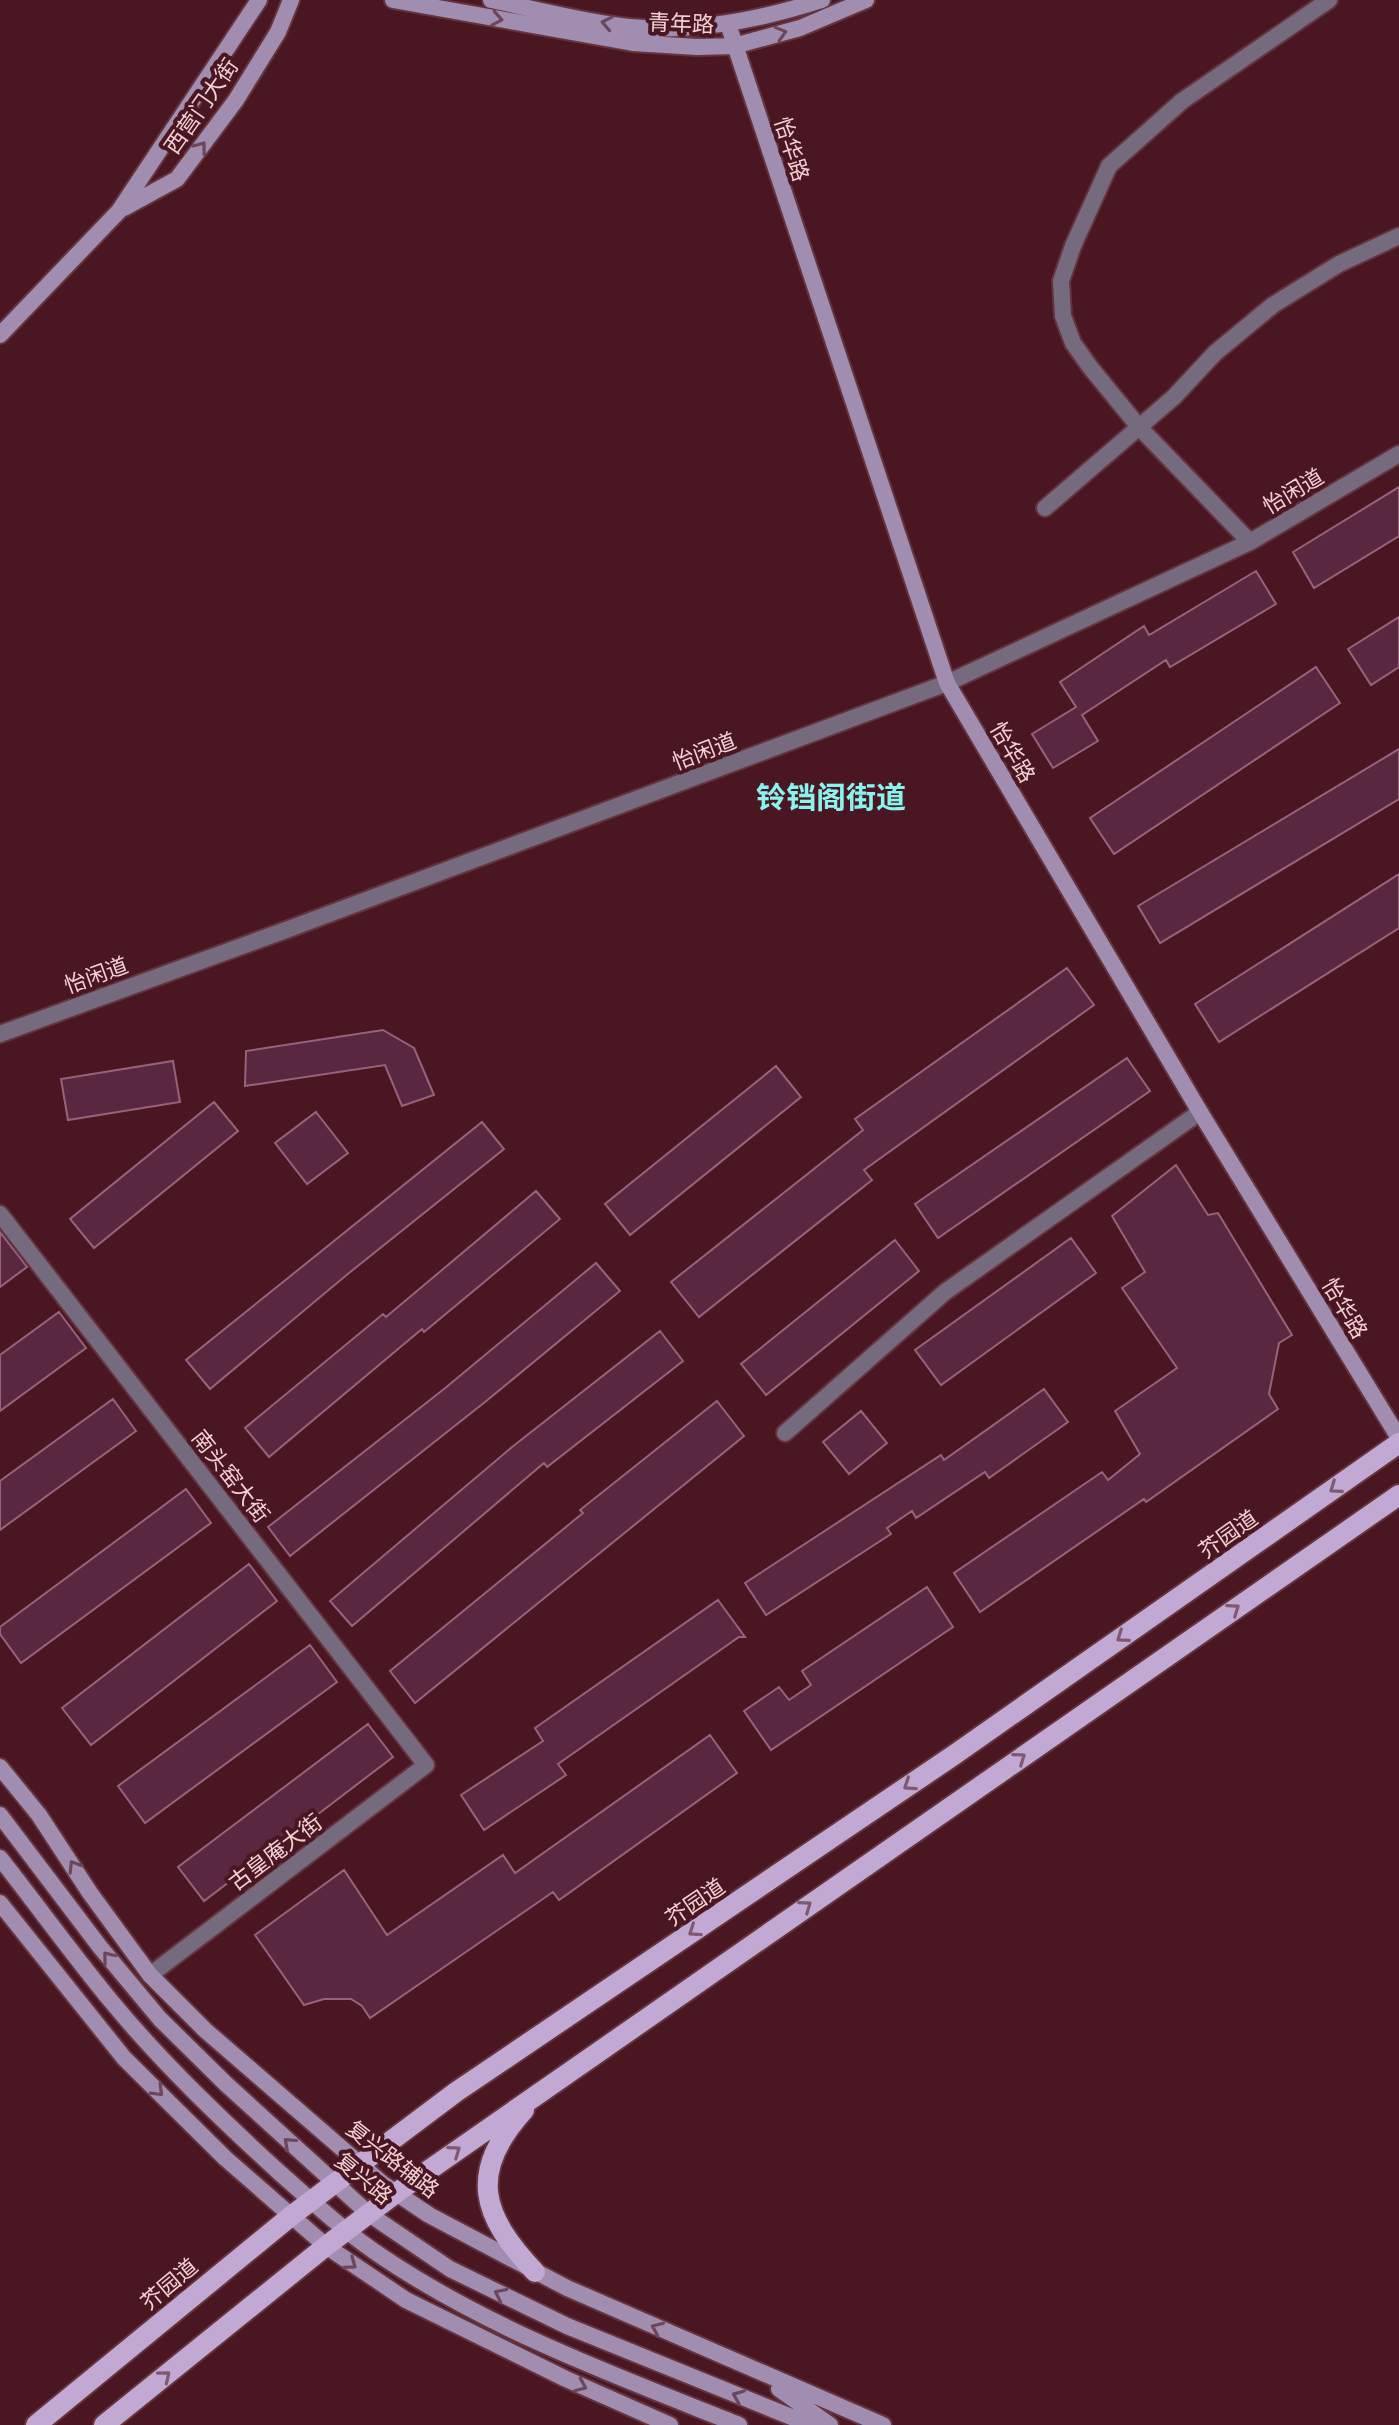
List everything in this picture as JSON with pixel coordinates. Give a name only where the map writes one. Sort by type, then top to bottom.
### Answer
[{"type":"main road","name":"芥园道","points":[[36,2425],[291,2216],[469,2083],[954,1755],[1399,1440]]},
{"type":"main road","points":[[104,2425],[396,2193],[1399,1495]]},
{"type":"main road","points":[[535,2272],[500,2231],[489,2207],[486,2188],[500,2145],[518,2117],[545,2087]]},
{"type":"street","name":"西营门大街","points":[[0,335],[119,211],[259,0]]},
{"type":"street","name":"西营门大街","points":[[119,211],[177,179],[236,100],[278,32],[291,0]]},
{"type":"street","name":"青年路","points":[[393,0],[633,43],[697,47],[734,46],[800,28],[866,0]]},
{"type":"street","name":"青年路","points":[[491,0],[629,27],[728,24],[774,15],[822,0]]},
{"type":"street","points":[[1250,542],[1139,427],[1073,343],[1063,316],[1061,281],[1109,166],[1182,101],[1329,0]]},
{"type":"street","name":"怡华路","points":[[728,24],[947,683],[1200,1112],[1399,1440]]},
{"type":"street","points":[[1045,508],[1174,397],[1215,353],[1273,305],[1339,264],[1399,236]]},
{"type":"street","name":"怡闲道","points":[[0,1034],[947,683],[1250,542],[1399,454]]},
{"type":"street","points":[[785,1433],[945,1292],[1200,1112]]},
{"type":"street","name":"南头窑大街","points":[[0,1214],[426,1765]]},
{"type":"street","name":"古皇庵大街","points":[[150,1975],[426,1765]]},
{"type":"street","name":"复兴路辅路","points":[[0,1767],[39,1815],[90,1893],[150,1975],[205,2030],[396,2193],[429,2215],[535,2272],[883,2425]]},
{"type":"street","name":"复兴路","points":[[0,1815],[100,1947],[160,2019],[236,2094],[369,2214],[450,2269],[567,2326],[811,2425]]},
{"type":"street","points":[[0,1858],[97,1982],[148,2041],[226,2122],[347,2230],[413,2277],[537,2341],[739,2425]]},
{"type":"street","points":[[0,1903],[124,2058],[225,2158],[326,2246],[406,2300],[566,2379],[670,2425]]},
{"type":"street","points":[[97,1982],[109,2028],[124,2058]]},
{"type":"street","points":[[750,2369],[830,2425]]},
{"type":"building","points":[[1399,487],[1399,536],[1314,588],[1293,552]]},
{"type":"building","points":[[1256,571],[1276,604],[1170,667],[1166,660],[1082,715],[1098,741],[1053,768],[1032,734],[1076,707],[1060,682],[1144,626],[1149,635]]},
{"type":"building","points":[[1399,617],[1399,667],[1371,685],[1348,649]]},
{"type":"building","points":[[1316,667],[1340,703],[1114,854],[1090,818]]},
{"type":"building","points":[[1399,749],[1399,799],[1160,943],[1138,906]]},
{"type":"building","points":[[1399,874],[1399,928],[1219,1042],[1195,1004]]},
{"type":"building","points":[[1067,968],[1094,1005],[864,1170],[872,1180],[699,1317],[671,1282],[863,1130],[855,1119]]},
{"type":"building","points":[[383,1030],[414,1048],[434,1095],[402,1106],[385,1065],[245,1086],[246,1051]]},
{"type":"building","points":[[1127,1058],[1150,1091],[938,1238],[915,1204]]},
{"type":"building","points":[[173,1061],[180,1102],[68,1120],[61,1079]]},
{"type":"building","points":[[776,1066],[801,1097],[630,1235],[605,1204]]},
{"type":"building","points":[[214,1102],[238,1131],[94,1248],[70,1219]]},
{"type":"building","points":[[316,1112],[348,1153],[307,1184],[275,1143]]},
{"type":"building","points":[[482,1122],[504,1149],[210,1389],[186,1360]]},
{"type":"building","points":[[1176,1165],[1208,1215],[1218,1213],[1292,1335],[1279,1343],[1269,1394],[1278,1409],[1146,1502],[1144,1499],[980,1612],[954,1573],[1102,1472],[1108,1480],[1140,1454],[1115,1411],[1177,1368],[1122,1288],[1145,1272],[1112,1216]]},
{"type":"building","points":[[536,1191],[560,1219],[269,1457],[245,1428],[383,1314],[386,1317]]},
{"type":"building","points":[[0,1232],[27,1267],[0,1287]]},
{"type":"building","points":[[1071,1238],[1096,1273],[941,1385],[915,1350]]},
{"type":"building","points":[[895,1240],[919,1271],[766,1395],[741,1364]]},
{"type":"building","points":[[596,1263],[620,1291],[290,1556],[268,1527],[444,1389]]},
{"type":"building","points":[[59,1312],[86,1348],[0,1411],[0,1355]]},
{"type":"building","points":[[660,1331],[683,1361],[547,1467],[544,1463],[352,1626],[330,1601],[512,1447]]},
{"type":"building","points":[[1044,1389],[1068,1422],[989,1478],[985,1472],[916,1518],[912,1511],[887,1528],[891,1534],[766,1615],[745,1583],[941,1455],[944,1460]]},
{"type":"building","points":[[113,1399],[136,1431],[0,1530],[0,1481]]},
{"type":"building","points":[[717,1401],[744,1436],[415,1703],[390,1671],[583,1513],[580,1510]]},
{"type":"building","points":[[861,1411],[887,1443],[849,1474],[823,1442]]},
{"type":"building","points":[[186,1489],[211,1523],[21,1663],[0,1634],[0,1627]]},
{"type":"building","points":[[249,1564],[277,1601],[91,1745],[62,1708]]},
{"type":"building","points":[[927,1587],[953,1627],[771,1750],[744,1711],[779,1687],[789,1700],[811,1685],[802,1671]]},
{"type":"building","points":[[718,1600],[745,1637],[739,1637],[558,1764],[566,1775],[484,1830],[461,1795],[543,1741],[535,1728]]},
{"type":"building","points":[[310,1645],[337,1682],[145,1823],[118,1786]]},
{"type":"building","points":[[368,1724],[393,1757],[204,1901],[178,1867]]},
{"type":"building","points":[[710,1735],[737,1773],[559,1900],[553,1892],[370,2018],[362,2006],[351,1999],[324,1999],[304,2005],[255,1935],[344,1870],[387,1935],[503,1855],[515,1873]]},
{"type":"district","name":"铃铛阁街道","points":[[831,798]]}]
